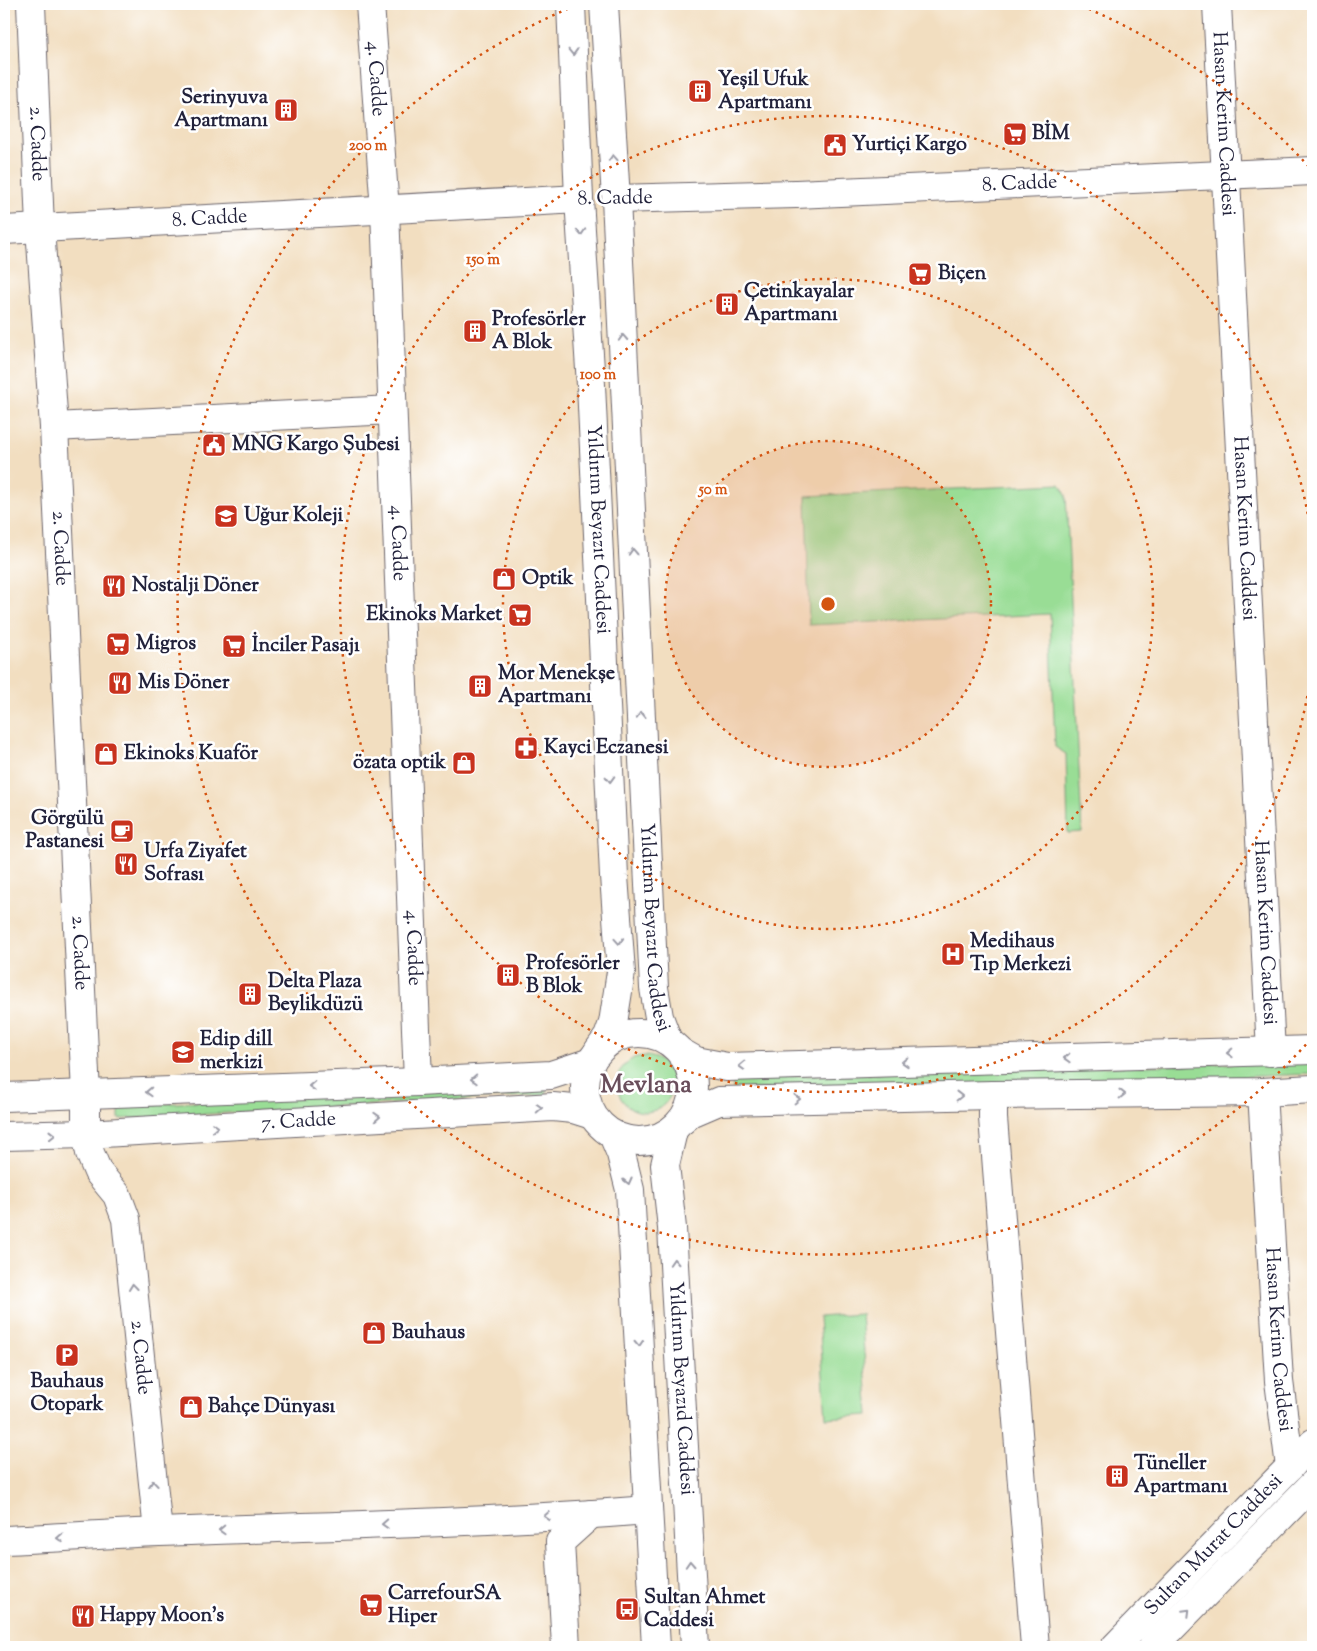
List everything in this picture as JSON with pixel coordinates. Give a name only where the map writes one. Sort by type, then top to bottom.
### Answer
[{"type":"main road","name":"2. Cadde","points":[[31,4],[40,228],[54,427],[86,1094],[86,1134],[90,1153],[98,1172],[117,1195],[126,1219],[158,1532]]},
{"type":"main road","name":"4. Cadde","points":[[370,4],[385,210],[418,1082]]},
{"type":"main road","name":"Yıldırım Beyazıt Caddesi","points":[[571,4],[579,199],[591,385],[614,876],[621,972],[613,1023],[608,1037],[594,1057]]},
{"type":"main road","name":"Yıldırım Beyazıt Caddesi","points":[[604,4],[616,199],[654,988],[659,1017],[675,1047]]},
{"type":"main road","name":"Hasan Kerim Caddesi","points":[[1217,4],[1271,1052]]},
{"type":"main road","name":"8. Cadde","points":[[4,230],[579,199],[806,194],[1313,171]]},
{"type":"main road","points":[[54,427],[392,410]]},
{"type":"main road","points":[[1313,1050],[728,1067],[696,1061],[654,1035],[639,1032],[624,1035],[610,1041],[594,1057],[586,1075],[585,1089],[592,1115],[600,1126],[613,1135],[627,1140],[642,1142],[657,1138],[678,1125],[690,1113],[719,1101],[1262,1092],[1313,1089]]},
{"type":"main road","points":[[675,1047],[691,1070],[694,1087],[691,1104],[678,1125]]},
{"type":"main road","name":"7. Cadde","points":[[4,1097],[418,1082],[551,1075],[594,1057]]},
{"type":"main road","name":"Hasan Kerim Caddesi","points":[[1262,1092],[1279,1382],[1290,1466]]},
{"type":"main road","points":[[993,1095],[1035,1647]]},
{"type":"main road","name":"7. Cadde","points":[[4,1136],[86,1134],[552,1107],[573,1109],[592,1115]]},
{"type":"main road","name":"Yıldırım Beyazıd Caddesi","points":[[678,1125],[665,1165],[672,1237],[695,1647]]},
{"type":"main road","name":"Yıldırım Beyazıd Caddesi","points":[[613,1135],[621,1154],[630,1190],[656,1647]]},
{"type":"main road","name":"Sultan Murat Caddesi","points":[[1115,1647],[1313,1443]]},
{"type":"main road","name":"Sultan Murat Caddesi","points":[[1153,1647],[1313,1484]]},
{"type":"main road","points":[[4,1540],[158,1532],[361,1526],[648,1510]]},
{"type":"main road","points":[[566,1647],[560,1542],[591,1514]]},
{"type":"green space","points":[[1060,484],[1066,495],[1082,832],[1068,833],[1066,754],[1055,747],[1050,614],[809,625],[806,496]]},
{"type":"green space","points":[[639,1056],[651,1056],[661,1060],[669,1068],[673,1084],[669,1100],[661,1108],[651,1112],[639,1112],[629,1108],[621,1100],[617,1090],[617,1078],[621,1068],[629,1060]]},
{"type":"green space","points":[[1313,1061],[1313,1074],[906,1090],[733,1089],[733,1078]]},
{"type":"green space","points":[[546,1084],[546,1095],[119,1119],[119,1106]]},
{"type":"green space","points":[[861,1314],[869,1415],[826,1418],[819,1317]]},
{"type":"place","name":"Yeşil Ufuk Apartmanı","points":[[700,91]]},
{"type":"place","name":"Serinyuva Apartmanı","points":[[286,110]]},
{"type":"place","name":"BİM","points":[[1015,134]]},
{"type":"place","name":"Yurtiçi Kargo","points":[[835,145]]},
{"type":"place","name":"Biçen","points":[[920,274]]},
{"type":"place","name":"Çetinkayalar Apartmanı","points":[[727,304]]},
{"type":"place","name":"Profesörler A Blok","points":[[475,331]]},
{"type":"place","name":"MNG Kargo Şubesi","points":[[214,445]]},
{"type":"place","name":"Uğur Koleji","points":[[226,516]]},
{"type":"place","name":"Optik","points":[[504,579]]},
{"type":"place","name":"Nostalji Döner","points":[[114,586]]},
{"type":"place","name":"Ekinoks Market","points":[[520,615]]},
{"type":"place","name":"Migros","points":[[118,644]]},
{"type":"place","name":"İnciler Pasajı","points":[[234,646]]},
{"type":"place","name":"Mis Döner","points":[[120,683]]},
{"type":"place","name":"Mor Menekşe Apartmanı","points":[[480,686]]},
{"type":"place","name":"Kayci Eczanesi","points":[[526,748]]},
{"type":"place","name":"Ekinoks Kuaför","points":[[106,754]]},
{"type":"place","name":"özata optik","points":[[464,763]]},
{"type":"place","name":"Görgülü Pastanesi","points":[[122,831]]},
{"type":"place","name":"Urfa Ziyafet Sofrası","points":[[126,864]]},
{"type":"place","name":"Medihaus Tıp Merkezi","points":[[953,954]]},
{"type":"place","name":"Profesörler B Blok","points":[[508,975]]},
{"type":"place","name":"Delta Plaza Beylikdüzü","points":[[250,994]]},
{"type":"place","name":"Edip dill merkizi","points":[[183,1052]]},
{"type":"place","name":"Bauhaus","points":[[374,1333]]},
{"type":"place","name":"Bauhaus Otopark","points":[[67,1355]]},
{"type":"place","name":"Bahçe Dünyası","points":[[191,1407]]},
{"type":"place","name":"Tüneller Apartmanı","points":[[1117,1476]]},
{"type":"place","name":"CarrefourSA Hiper","points":[[371,1605]]},
{"type":"place","name":"Sultan Ahmet Caddesi","points":[[627,1609]]},
{"type":"place","name":"Happy Moon's","points":[[83,1616]]},
{"type":"district","name":"Mevlana","points":[[646,1086]]}]
